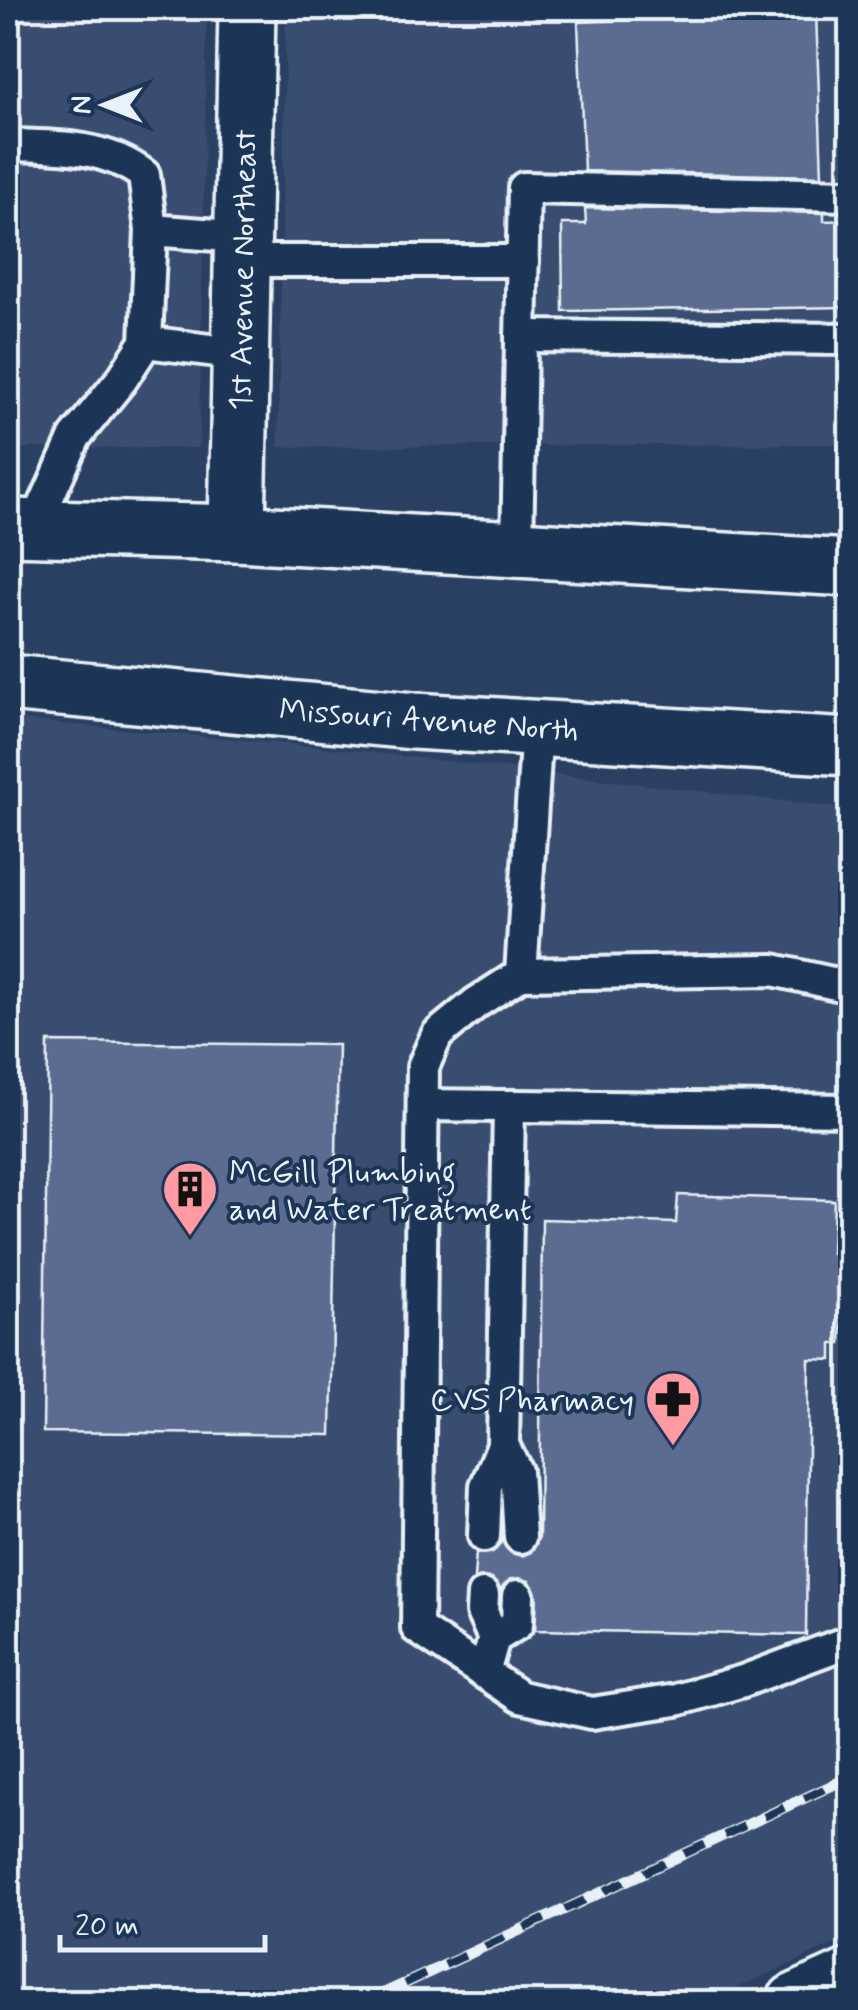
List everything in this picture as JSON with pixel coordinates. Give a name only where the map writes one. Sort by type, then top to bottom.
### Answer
[{"type":"main road","name":"1st Avenue Northeast","points":[[237,533],[247,8]]},
{"type":"main road","points":[[20,528],[237,533],[850,568]]},
{"type":"main road","name":"Missouri Avenue North","points":[[8,682],[414,721],[850,747]]},
{"type":"main road","points":[[795,2002],[850,1977]]},
{"type":"lane","points":[[8,145],[70,146],[129,163],[144,175],[151,230],[146,342],[76,438],[20,528]]},
{"type":"lane","points":[[517,548],[524,188],[850,195]]},
{"type":"lane","points":[[151,230],[242,249],[522,260]]},
{"type":"lane","points":[[522,336],[850,339]]},
{"type":"lane","points":[[146,342],[241,354]]},
{"type":"lane","points":[[522,974],[537,728]]},
{"type":"lane","points":[[850,987],[773,970],[522,974],[476,1002],[436,1035],[423,1067],[417,1628],[520,1697],[592,1713],[676,1700],[743,1681],[850,1641]]},
{"type":"lane","points":[[424,1105],[850,1110]]},
{"type":"lane","points":[[484,1536],[486,1486],[503,1445],[509,1106]]},
{"type":"lane","points":[[503,1445],[516,1471],[520,1538]]},
{"type":"lane","points":[[483,1595],[482,1612],[494,1638],[484,1673]]},
{"type":"lane","points":[[494,1638],[517,1624],[518,1596]]},
{"type":"shaded area","points":[[8,8],[207,8],[199,448],[8,448]]},
{"type":"shaded area","points":[[286,8],[850,8],[850,444],[278,447]]},
{"type":"shaded area","points":[[8,719],[352,750],[850,809],[850,1937],[705,2002],[8,2002]]},
{"type":"building","points":[[816,13],[822,176],[584,171],[578,22]]},
{"type":"building","points":[[585,208],[824,213],[824,221],[850,220],[850,307],[563,311],[562,224],[586,224]]},
{"type":"building","name":"McGill Plumbing and Water Treatment","points":[[48,1042],[338,1045],[331,1435],[43,1432]]},
{"type":"building","name":"CVS Pharmacy","points":[[678,1195],[834,1200],[832,1253],[844,1253],[841,1344],[832,1344],[832,1360],[809,1359],[806,1635],[535,1630],[537,1596],[529,1581],[510,1579],[501,1590],[492,1579],[474,1578],[476,1552],[492,1553],[502,1540],[511,1553],[522,1556],[531,1552],[539,1537],[542,1219],[676,1223]]},
{"type":"railway","points":[[365,2002],[850,1777]]},
{"type":"place","name":"McGill Plumbing and Water Treatment","points":[[190,1238]]},
{"type":"place","name":"CVS Pharmacy","points":[[673,1448]]}]
